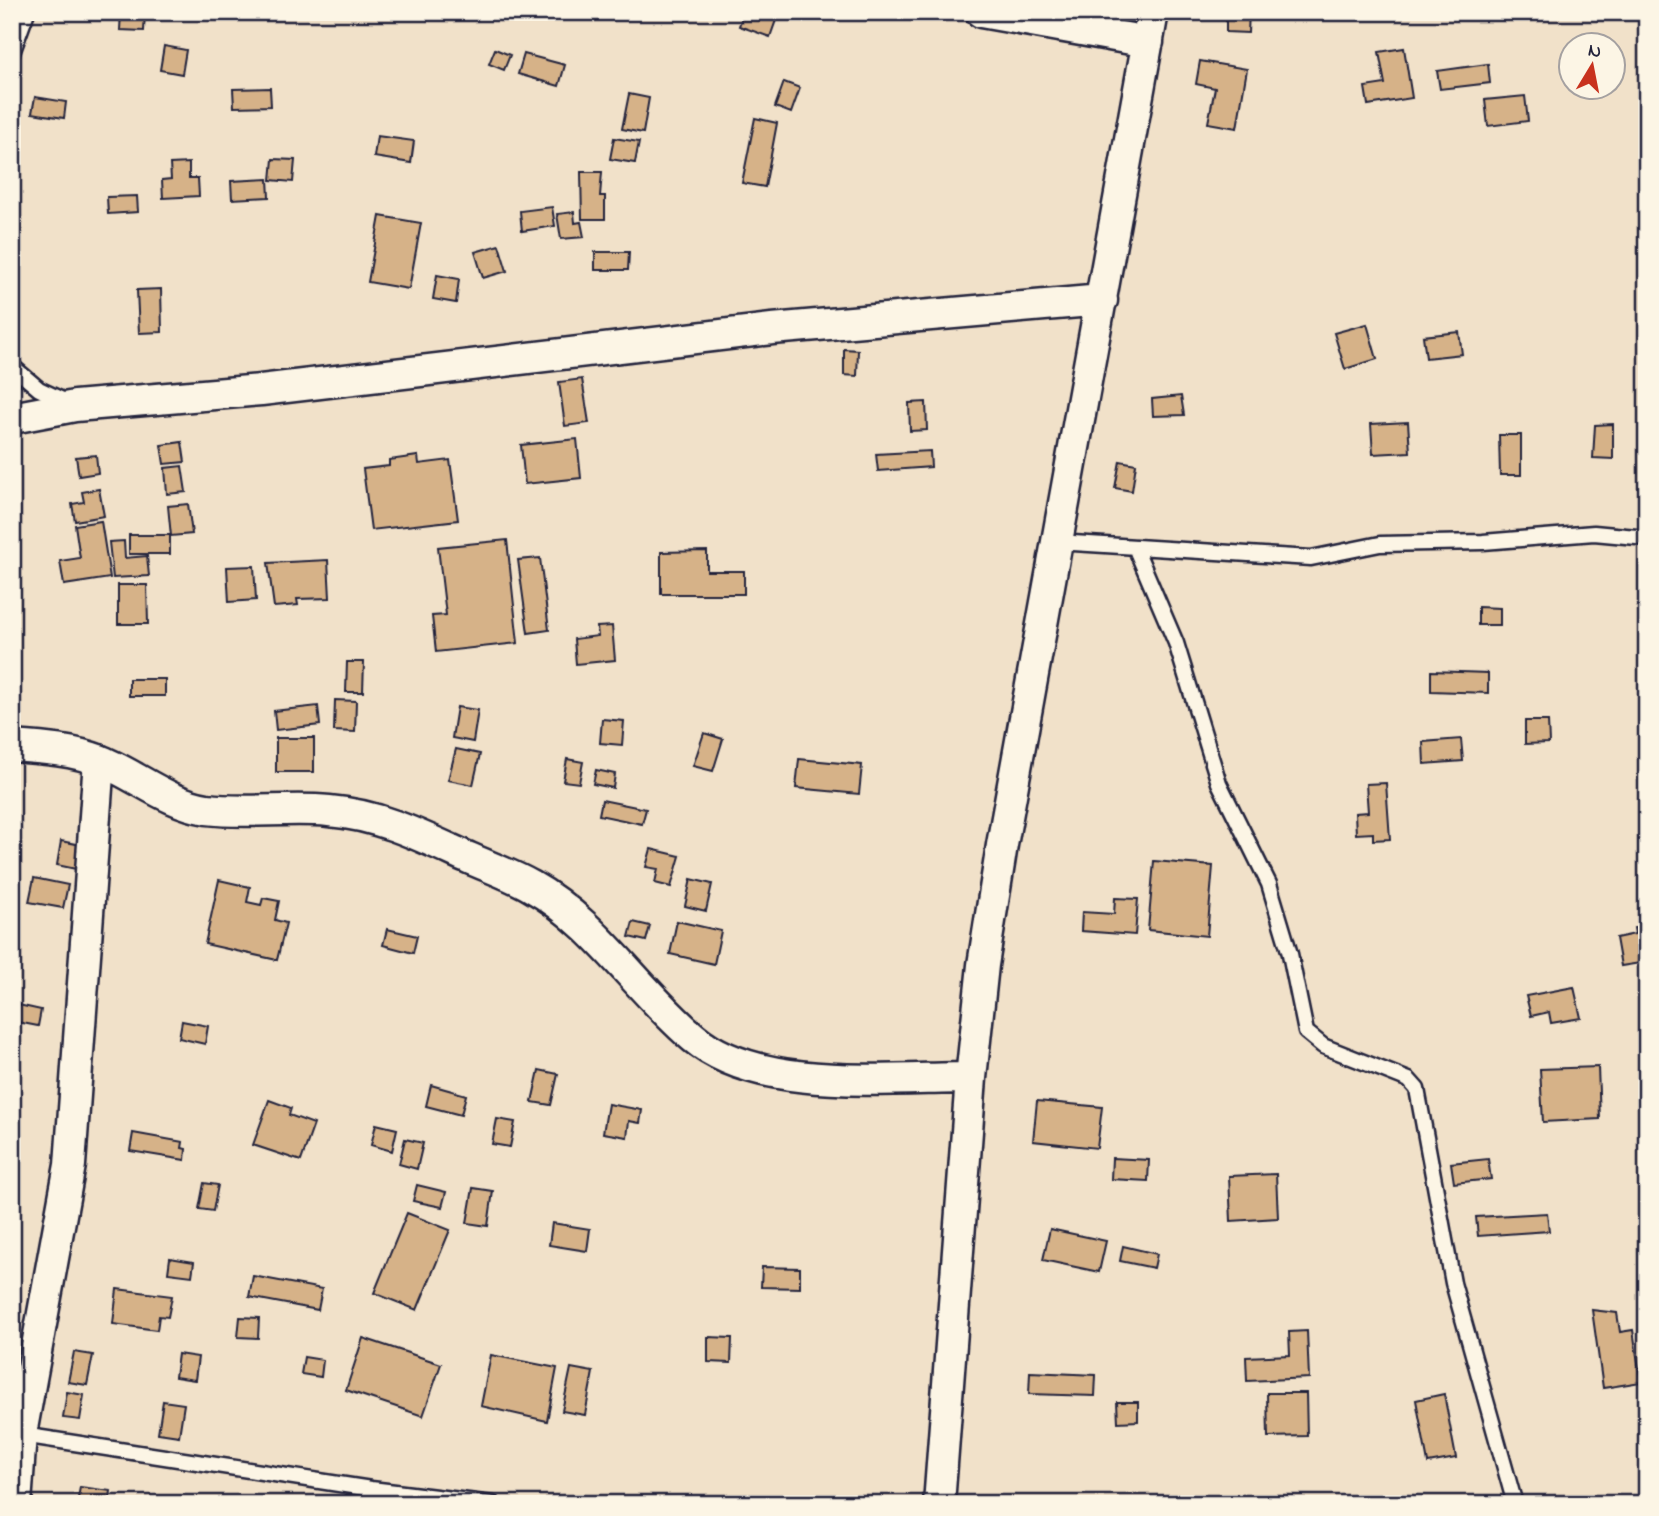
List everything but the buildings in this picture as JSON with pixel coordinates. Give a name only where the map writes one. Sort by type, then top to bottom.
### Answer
[{"type":"street","points":[[981,12],[1148,42]]},
{"type":"street","points":[[939,1504],[971,1078],[983,965],[1002,845],[1153,12]]},
{"type":"street","points":[[12,418],[75,406],[261,390],[772,329],[1102,300]]},
{"type":"street","points":[[12,746],[46,748],[99,761],[176,800],[206,809],[327,810],[367,816],[396,825],[533,887],[590,933],[694,1039],[729,1061],[770,1072],[810,1078],[971,1078]]},
{"type":"street","points":[[16,1504],[16,1434],[70,1165],[99,761]]},
{"type":"lane","points":[[12,52],[27,12]]},
{"type":"lane","points":[[12,366],[39,389],[75,406]]},
{"type":"lane","points":[[1057,542],[1311,558],[1380,544],[1483,542],[1594,533],[1647,538]]},
{"type":"lane","points":[[1135,547],[1176,643],[1219,783],[1269,884],[1290,954],[1306,1032],[1323,1046],[1409,1080],[1417,1089],[1453,1283],[1515,1504]]},
{"type":"lane","points":[[16,1434],[371,1489],[493,1504]]}]
